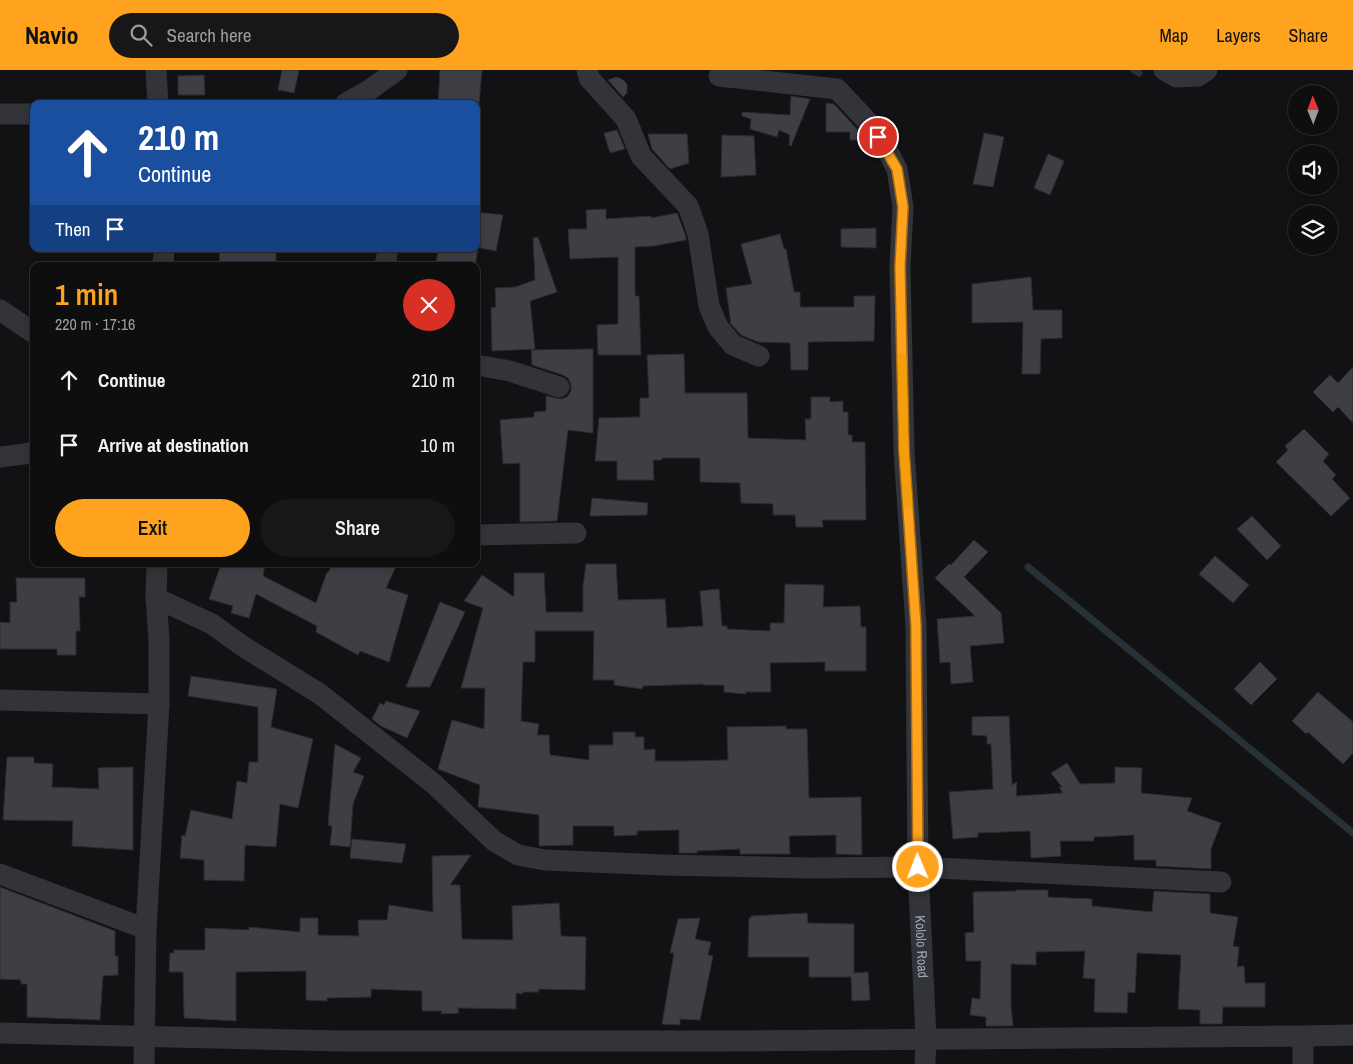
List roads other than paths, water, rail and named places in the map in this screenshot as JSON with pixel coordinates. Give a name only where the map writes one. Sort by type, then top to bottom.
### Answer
[{"type":"street","points":[[156,70],[158,100]]},
{"type":"street","points":[[363,100],[376,97],[397,70]]},
{"type":"street","points":[[587,70],[589,78],[626,119],[641,156],[688,206],[698,234],[709,306],[718,327],[734,345],[759,356]]},
{"type":"street","points":[[1164,70],[1176,77],[1198,76],[1207,70]]},
{"type":"street","name":"Kololo Road","points":[[720,76],[837,89],[867,121],[897,169],[903,207],[900,267],[904,451],[916,626],[918,867],[926,1038],[925,1064]]},
{"type":"street","points":[[0,114],[30,114]]},
{"type":"street","points":[[0,310],[30,330]]},
{"type":"street","points":[[480,365],[558,387]]},
{"type":"street","points":[[0,457],[30,453]]},
{"type":"street","points":[[480,535],[576,533]]},
{"type":"street","points":[[144,1064],[146,929],[159,704],[157,567]]},
{"type":"street","points":[[156,598],[212,624],[241,645],[320,694],[434,784],[494,841],[518,855],[544,860],[811,868],[918,867],[1221,882]]},
{"type":"street","points":[[0,700],[159,704]]},
{"type":"street","points":[[0,874],[146,929]]},
{"type":"street","points":[[0,1033],[342,1041],[733,1041],[1353,1035]]},
{"type":"street","points":[[1303,1036],[1303,1064]]},
{"type":"waterway","points":[[1134,70],[1139,73]]},
{"type":"waterway","points":[[1028,567],[1353,833]]}]
